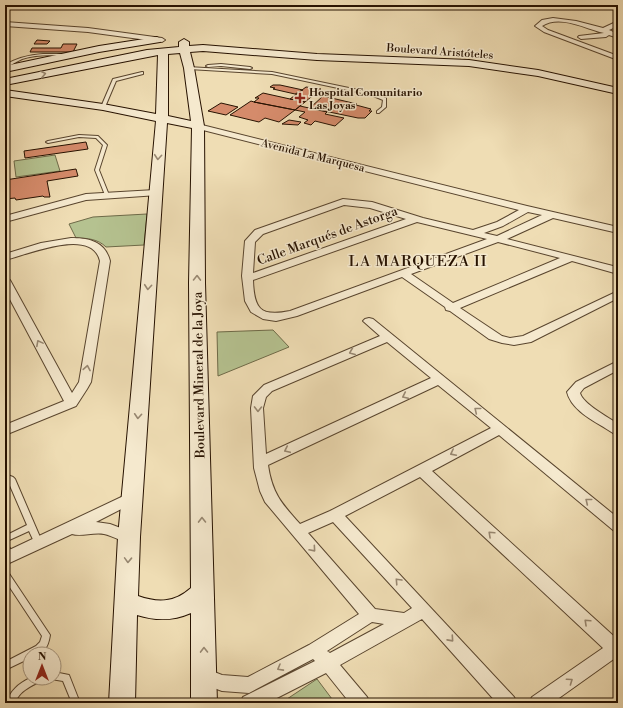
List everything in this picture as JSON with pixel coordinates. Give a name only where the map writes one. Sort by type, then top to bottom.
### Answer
[{"type":"street","points":[[616,35],[564,20],[552,21],[538,26],[546,31],[618,58]]},
{"type":"street","points":[[603,31],[614,27],[618,23]]},
{"type":"street","points":[[5,24],[107,32],[160,46]]},
{"type":"street","points":[[107,32],[116,38],[118,43],[115,46]]},
{"type":"street","points":[[581,37],[616,35]]},
{"type":"street","points":[[5,68],[115,46],[184,45]]},
{"type":"street","name":"Boulevard Aristóteles","points":[[184,45],[258,52]]},
{"type":"street","name":"Boulevard Aristóteles","points":[[184,45],[317,57],[469,63],[538,74],[618,91]]},
{"type":"street","name":"Boulevard Mineral de la Joya","points":[[184,45],[189,65],[198,126],[196,283],[204,703]]},
{"type":"street","points":[[5,82],[76,67],[160,46]]},
{"type":"street","points":[[122,703],[129,537],[162,118],[160,46]]},
{"type":"street","points":[[189,65],[204,55],[227,50]]},
{"type":"street","points":[[72,55],[83,58],[76,67]]},
{"type":"street","points":[[10,94],[22,78]]},
{"type":"street","name":"Avenida La Marquesa","points":[[10,94],[103,107],[198,126],[551,215],[618,230]]},
{"type":"street","points":[[5,219],[73,200],[107,195],[155,193]]},
{"type":"street","points":[[551,215],[498,240],[281,318],[269,318],[256,312],[249,295],[249,248],[254,236],[266,229],[333,204],[350,201],[360,202],[415,219],[472,233],[498,240],[570,258],[618,271]]},
{"type":"street","points":[[472,233],[500,224],[528,209]]},
{"type":"street","name":"Calle Marqués de Astorga","points":[[248,278],[415,219]]},
{"type":"street","points":[[5,257],[57,242],[69,241],[90,243],[103,252],[105,261],[84,382],[81,389],[71,402],[5,430]]},
{"type":"street","points":[[450,308],[570,258]]},
{"type":"street","points":[[403,273],[450,308],[501,341],[518,342],[527,339],[618,294]]},
{"type":"street","points":[[5,280],[71,402]]},
{"type":"street","points":[[369,321],[618,526]]},
{"type":"street","points":[[370,615],[272,502],[265,488],[262,477],[257,408],[258,398],[262,392],[280,382],[388,337]]},
{"type":"street","points":[[618,365],[580,384],[574,392],[576,399],[581,405],[618,430]]},
{"type":"street","points":[[261,462],[440,380]]},
{"type":"street","points":[[298,531],[335,515],[500,429]]},
{"type":"street","points":[[422,469],[617,648],[538,703]]},
{"type":"street","points":[[7,554],[39,544],[132,496]]},
{"type":"street","points":[[335,515],[508,703]]},
{"type":"street","points":[[61,533],[93,526],[115,530],[129,537]]},
{"type":"street","points":[[127,602],[152,610],[167,610],[188,603],[203,590]]},
{"type":"street","points":[[249,703],[328,663],[424,610]]},
{"type":"street","points":[[204,676],[222,683],[249,685],[314,650],[370,615],[404,620]]},
{"type":"street","points":[[314,650],[328,663],[360,703]]},
{"type":"lane","points":[[189,65],[202,69],[252,71],[292,77],[378,95],[385,99],[384,107],[378,112]]},
{"type":"lane","points":[[202,69],[215,65],[250,67],[252,71]]},
{"type":"lane","points":[[226,70],[230,66]]},
{"type":"lane","points":[[103,107],[114,80],[142,73]]},
{"type":"lane","points":[[48,142],[87,136],[97,137],[105,146],[97,170],[107,195]]},
{"type":"lane","points":[[5,477],[12,479],[39,544]]},
{"type":"lane","points":[[5,539],[32,526]]},
{"type":"lane","points":[[6,577],[46,636],[43,646]]},
{"type":"lane","points":[[5,666],[22,658]]},
{"type":"lane","points":[[62,677],[66,678],[76,703]]},
{"type":"lane","points":[[11,703],[12,698],[18,691],[26,686]]},
{"type":"green space","points":[[55,155],[60,171],[16,177],[14,161]]},
{"type":"green space","points":[[147,214],[144,245],[106,247],[99,242],[84,238],[76,238],[69,224],[93,217]]},
{"type":"green space","points":[[273,330],[289,347],[218,376],[217,332]]},
{"type":"green space","points":[[317,679],[335,703],[281,703]]},
{"type":"building","points":[[37,40],[50,41],[47,44],[34,44]]},
{"type":"building","points":[[63,44],[77,44],[73,52],[30,52],[32,48],[61,48]]},
{"type":"building","points":[[273,85],[303,90],[295,94],[273,89],[275,88],[270,87]]},
{"type":"building","points":[[306,87],[321,89],[305,102],[290,99]]},
{"type":"building","points":[[263,93],[305,102],[295,110],[254,102],[259,98],[255,98]]},
{"type":"building","points":[[323,96],[357,104],[356,105],[371,109],[369,111],[372,111],[365,118],[358,118],[310,108]]},
{"type":"building","points":[[251,101],[295,110],[279,122],[265,118],[259,122],[230,115]]},
{"type":"building","points":[[221,103],[238,107],[226,115],[208,111]]},
{"type":"building","points":[[300,106],[327,112],[325,114],[344,118],[335,126],[315,121],[311,125],[304,123],[308,120],[299,117],[305,112],[295,110]]},
{"type":"building","points":[[289,120],[301,122],[298,125],[282,124]]},
{"type":"building","points":[[86,142],[88,149],[25,158],[24,151]]},
{"type":"building","points":[[76,169],[78,176],[47,181],[50,197],[43,196],[16,200],[15,198],[5,199],[5,180]]},
{"type":"place","name":"Hospital Comunitario Las Joyas","points":[[300,98]]},
{"type":"district","name":"LA MARQUEZA II","points":[[418,261]]}]
